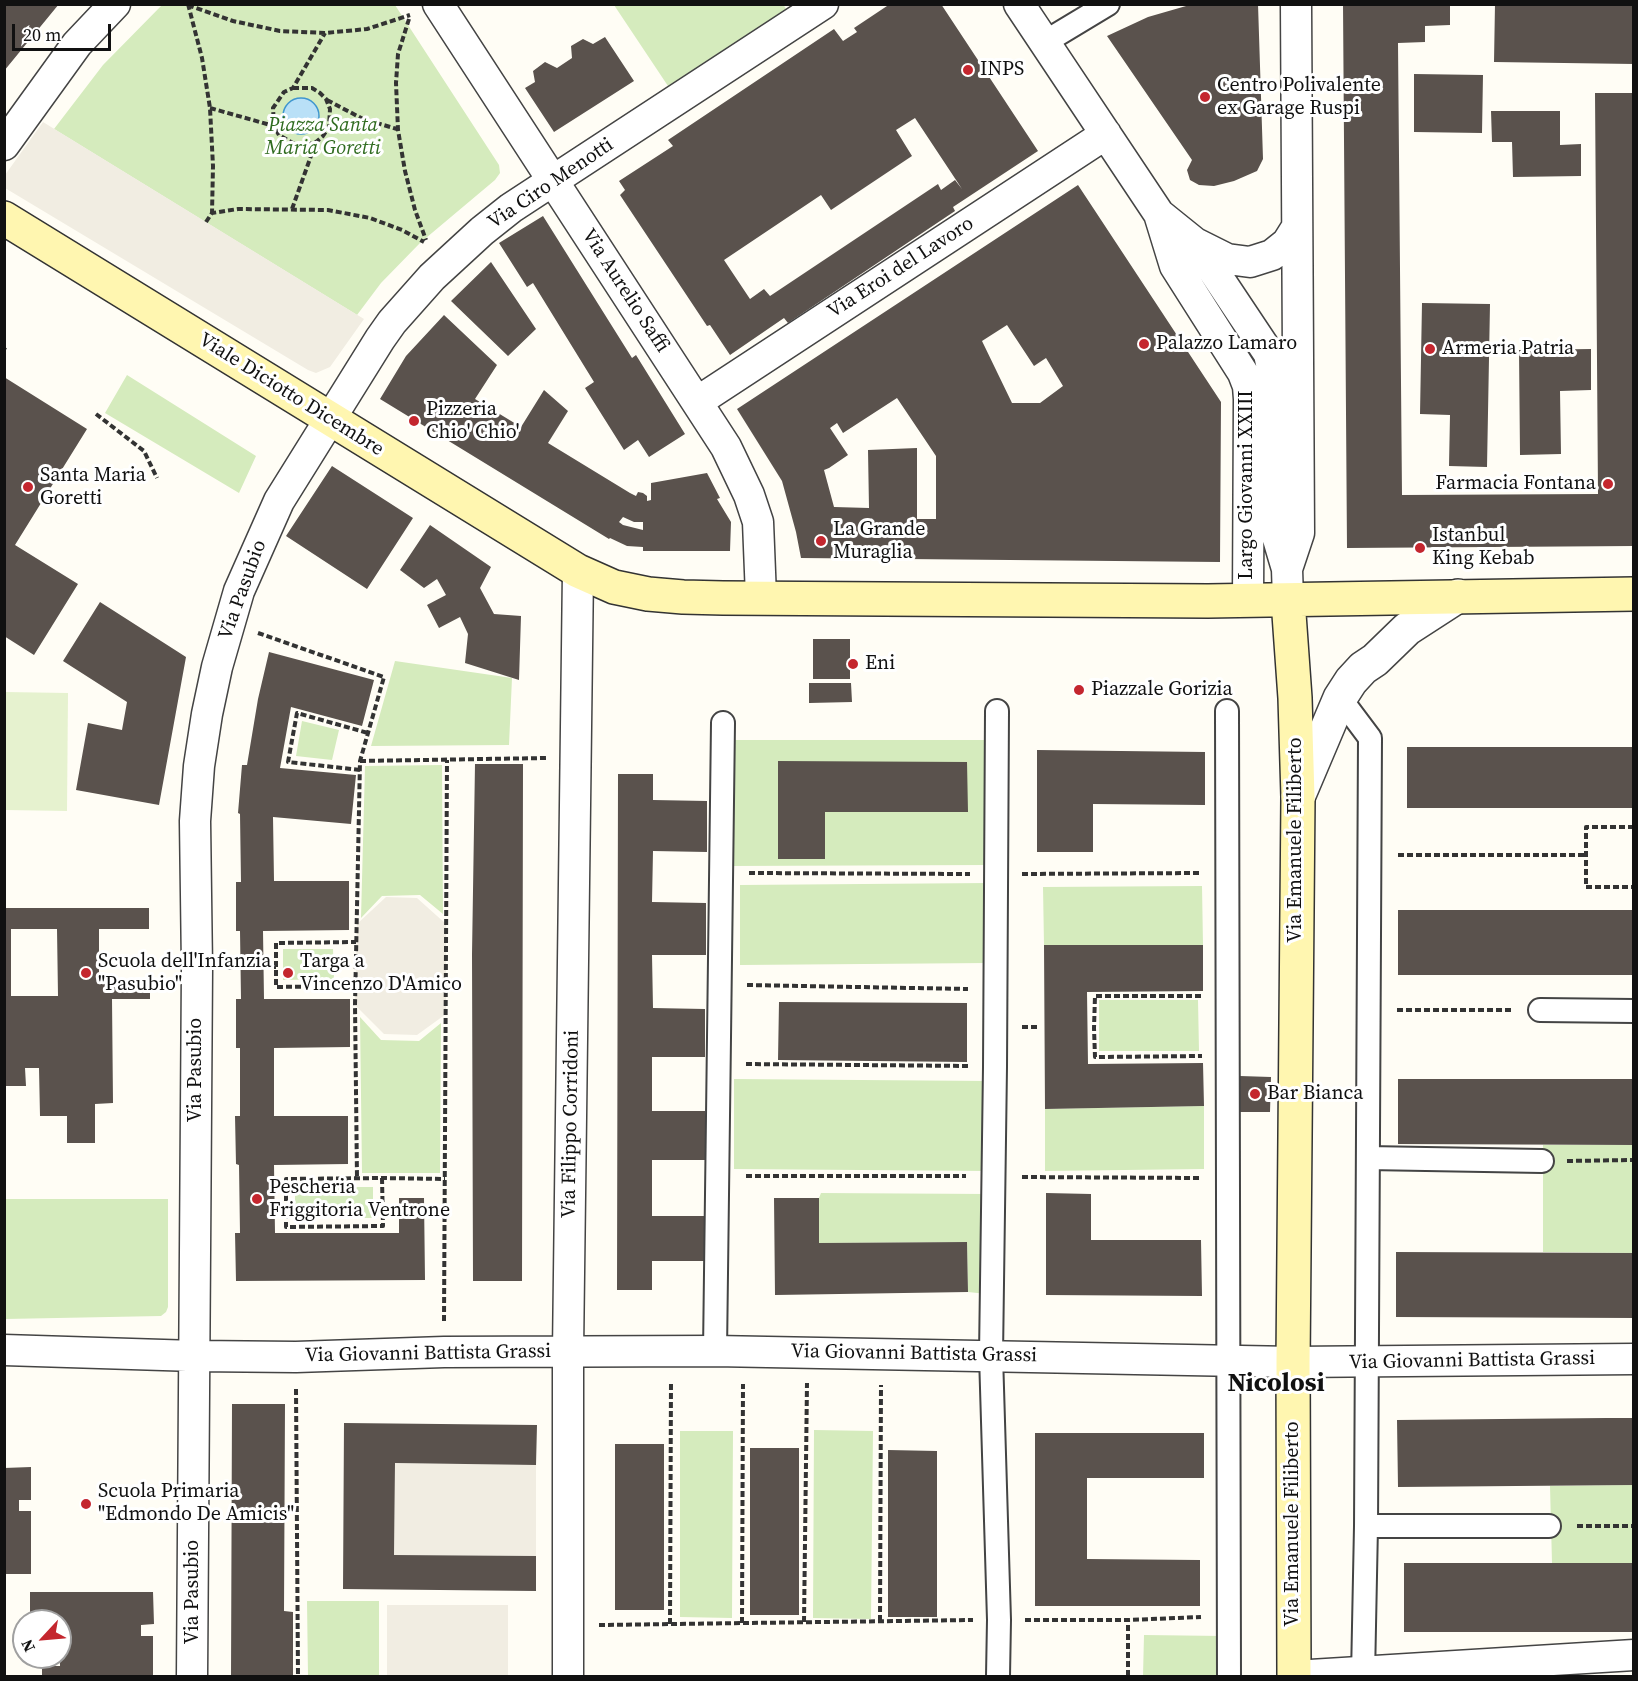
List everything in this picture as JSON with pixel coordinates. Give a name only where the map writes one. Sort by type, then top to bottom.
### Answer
[{"type":"main road","name":"Viale Diciotto Dicembre","points":[[4,218],[578,571]]},
{"type":"main road","points":[[578,571],[615,587],[648,594],[683,597],[1248,600],[1288,584],[1458,596],[1634,594]]},
{"type":"main road","name":"Via Emanuele Filiberto","points":[[1288,584],[1298,797],[1293,1362],[1294,1676]]},
{"type":"street","points":[[4,145],[77,44],[115,4]]},
{"type":"street","name":"Via Aurelio Saffi","points":[[438,4],[726,447],[749,495],[758,522],[761,597]]},
{"type":"street","name":"Via Ciro Menotti","points":[[330,419],[393,322],[432,277],[482,231],[511,208],[823,4]]},
{"type":"street","name":"Largo Giovanni XXIII","points":[[1019,4],[1158,214],[1175,266],[1243,373],[1248,386],[1248,600]]},
{"type":"street","points":[[1045,42],[1108,4]]},
{"type":"street","name":"Via Emanuele Filiberto","points":[[1288,584],[1299,533],[1296,4]]},
{"type":"street","name":"Via Eroi del Lavoro","points":[[697,402],[1106,134]]},
{"type":"street","name":"Largo Giovanni XXIII","points":[[1158,214],[1195,243],[1227,259],[1250,262],[1272,255],[1287,243],[1297,227]]},
{"type":"street","name":"Largo Giovanni XXIII","points":[[1195,243],[1269,354],[1272,365],[1276,532],[1288,584]]},
{"type":"street","name":"Via Pasubio","points":[[192,1677],[195,1356],[195,821],[199,766],[207,714],[228,623],[243,582],[279,501],[330,419]]},
{"type":"street","name":"Via Filippo Corridoni","points":[[568,1677],[568,1351],[578,571]]},
{"type":"street","points":[[1298,797],[1340,698],[1363,668],[1375,660],[1407,628],[1458,596]]},
{"type":"street","points":[[1340,698],[1370,738],[1366,1526],[1363,1674]]},
{"type":"street","points":[[997,711],[991,1355],[999,1620],[998,1677]]},
{"type":"street","points":[[1227,711],[1229,1677]]},
{"type":"street","points":[[723,723],[718,1176],[729,1351]]},
{"type":"street","points":[[1540,1010],[1634,1011]]},
{"type":"street","points":[[1368,1158],[1542,1161]]},
{"type":"street","name":"Via Giovanni Battista Grassi","points":[[4,1350],[296,1357],[444,1352],[729,1351],[1293,1362],[1634,1359]]},
{"type":"street","points":[[1366,1526],[1549,1526]]},
{"type":"street","points":[[1294,1676],[1363,1674],[1634,1655]]},
{"type":"path","points":[[188,5],[233,21],[280,31],[326,33],[367,29],[410,15],[398,54],[396,83],[398,130],[413,201],[427,244],[402,230],[370,218],[328,210],[238,209],[212,213]]},
{"type":"path","points":[[188,5],[202,58],[210,108],[213,166],[212,213],[206,222]]},
{"type":"path","points":[[293,88],[326,33]]},
{"type":"path","points":[[326,99],[330,109],[329,127],[316,142],[296,145],[279,135],[274,126],[273,108],[284,92],[293,88],[312,88],[326,99],[363,119],[398,130]]},
{"type":"path","points":[[210,108],[274,126]]},
{"type":"path","points":[[292,209],[316,142]]},
{"type":"path","points":[[96,414],[144,451],[157,478]]},
{"type":"path","points":[[228,623],[384,677],[360,761],[355,986],[357,1178]]},
{"type":"path","points":[[360,770],[288,762],[297,713],[368,733]]},
{"type":"path","points":[[360,761],[576,757]]},
{"type":"path","points":[[444,1352],[447,760]]},
{"type":"path","points":[[1634,826],[1586,827],[1586,887],[1634,887]]},
{"type":"path","points":[[1370,855],[1586,855]]},
{"type":"path","points":[[720,873],[1202,873]]},
{"type":"path","points":[[355,986],[276,987],[276,943],[356,942]]},
{"type":"path","points":[[265,967],[276,967]]},
{"type":"path","points":[[719,984],[995,989]]},
{"type":"path","points":[[1203,1056],[1095,1057],[1095,996],[1228,995]]},
{"type":"path","points":[[1203,996],[1203,1008]]},
{"type":"path","points":[[1369,1010],[1540,1010]]},
{"type":"path","points":[[718,1064],[995,1067]]},
{"type":"path","points":[[1542,1161],[1634,1160]]},
{"type":"path","points":[[718,1176],[1205,1178]]},
{"type":"path","points":[[382,1178],[382,1226],[286,1227],[286,1179],[382,1178],[445,1179]]},
{"type":"path","points":[[670,1624],[671,1351]]},
{"type":"path","points":[[729,1351],[742,1623]]},
{"type":"path","points":[[804,1622],[807,1352]]},
{"type":"path","points":[[880,1621],[881,1353]]},
{"type":"path","points":[[296,1357],[298,1677]]},
{"type":"path","points":[[1549,1526],[1634,1526]]},
{"type":"path","points":[[599,1624],[1128,1620],[1228,1616]]},
{"type":"path","points":[[1128,1620],[1128,1677]]},
{"type":"green space","points":[[783,4],[786,9],[668,86],[614,5]]},
{"type":"green space","name":"Piazza Santa Maria Goretti","points":[[162,5],[395,5],[499,165],[500,173],[495,180],[420,243],[381,283],[357,315],[54,129],[103,65]]},
{"type":"green space","points":[[127,375],[256,456],[239,493],[105,413]]},
{"type":"green space","points":[[395,661],[512,678],[509,745],[371,746]]},
{"type":"green space","points":[[5,692],[68,693],[67,811],[5,810]]},
{"type":"green space","points":[[302,721],[339,730],[332,760],[296,756]]},
{"type":"green space","points":[[728,740],[989,740],[989,865],[729,866]]},
{"type":"green space","points":[[442,765],[443,914],[420,895],[382,896],[361,918],[365,766]]},
{"type":"green space","points":[[988,883],[988,963],[740,965],[740,885]]},
{"type":"green space","points":[[1202,886],[1203,945],[1044,945],[1043,887]]},
{"type":"green space","points":[[283,949],[333,949],[334,979],[283,980]]},
{"type":"green space","points":[[1099,1000],[1198,1000],[1199,1051],[1099,1051]]},
{"type":"green space","points":[[360,1017],[381,1040],[419,1041],[441,1023],[440,1173],[362,1173]]},
{"type":"green space","points":[[734,1079],[988,1081],[988,1171],[734,1169]]},
{"type":"green space","points":[[1204,1106],[1204,1169],[1045,1171],[1045,1109]]},
{"type":"green space","points":[[1543,1145],[1633,1145],[1633,1253],[1543,1252]]},
{"type":"green space","points":[[295,1187],[373,1187],[373,1218],[295,1218]]},
{"type":"green space","points":[[821,1193],[988,1194],[987,1294],[968,1292],[967,1242],[819,1243]]},
{"type":"green space","points":[[4,1199],[168,1199],[168,1307],[166,1312],[161,1316],[5,1319]]},
{"type":"green space","points":[[814,1430],[873,1431],[871,1619],[813,1618]]},
{"type":"green space","points":[[680,1431],[733,1431],[732,1618],[680,1617]]},
{"type":"green space","points":[[1633,1485],[1633,1563],[1552,1563],[1550,1486]]},
{"type":"green space","points":[[307,1601],[379,1601],[379,1676],[308,1676]]},
{"type":"green space","points":[[1144,1635],[1223,1636],[1222,1676],[1143,1676]]},
{"type":"shaded area","points":[[43,122],[364,319],[330,367],[316,373],[308,370],[5,188],[5,175]]},
{"type":"shaded area","points":[[386,897],[417,898],[446,924],[446,1014],[417,1035],[384,1034],[355,1005],[357,924]]},
{"type":"shaded area","points":[[395,1463],[536,1465],[536,1556],[394,1555]]},
{"type":"shaded area","points":[[387,1605],[508,1605],[508,1676],[387,1676]]},
{"type":"water","points":[[301,98],[314,103],[319,116],[314,129],[301,134],[288,129],[283,116],[288,103]]},
{"type":"building","points":[[4,4],[59,4],[4,71]]},
{"type":"building","points":[[890,4],[941,4],[1038,151],[953,207],[955,211],[788,323],[784,318],[730,355],[710,325],[707,326],[620,195],[625,190],[619,181],[673,146],[668,140],[834,29],[843,41],[857,32],[854,28]],"holes":[[[915,118],[962,189],[955,180],[941,190],[938,184],[770,296],[764,289],[750,299],[724,260],[821,195],[831,210],[912,156],[896,130]]]},
{"type":"building","name":"Centro Polivalente ex Garage Ruspi","points":[[1193,4],[1258,4],[1263,159],[1257,171],[1234,181],[1214,186],[1199,185],[1190,180],[1187,170],[1192,160],[1107,36],[1148,17]]},
{"type":"building","points":[[1343,4],[1450,4],[1450,25],[1425,26],[1425,42],[1398,43],[1402,495],[1598,494],[1595,93],[1634,93],[1634,546],[1347,548]]},
{"type":"building","points":[[1495,4],[1634,6],[1634,64],[1494,62]]},
{"type":"building","points":[[605,37],[634,81],[554,132],[525,88],[535,82],[533,71],[545,62],[557,68],[572,58],[571,46],[583,39],[593,44]]},
{"type":"building","points":[[1414,74],[1483,75],[1482,133],[1414,132]]},
{"type":"building","points":[[1491,111],[1560,111],[1560,145],[1581,144],[1581,176],[1513,177],[1512,142],[1492,142]]},
{"type":"building","points":[[1078,185],[1221,402],[1220,562],[801,558],[782,481],[737,409]],"holes":[[[1007,325],[1034,366],[1046,358],[1063,386],[1040,403],[1012,403],[982,341]],[[897,398],[936,456],[936,519],[917,519],[917,448],[868,450],[869,508],[834,507],[824,470],[848,455],[830,428],[837,423],[843,433]]]},
{"type":"building","points":[[543,216],[632,358],[636,355],[685,434],[649,457],[638,440],[624,450],[585,388],[594,382],[533,283],[527,287],[499,243]]},
{"type":"building","points":[[491,262],[536,329],[508,356],[451,301]]},
{"type":"building","points":[[1422,303],[1490,304],[1487,467],[1449,466],[1450,415],[1420,414]]},
{"type":"building","points":[[444,315],[497,365],[475,399],[521,427],[544,390],[568,411],[548,443],[630,493],[636,496],[638,492],[643,493],[647,496],[647,501],[651,500],[651,483],[707,473],[720,498],[717,499],[731,522],[730,551],[643,551],[643,547],[627,546],[609,539],[380,399],[406,356]],"holes":[[[623,517],[634,522],[643,522],[643,530],[619,522]]]},
{"type":"building","points":[[1591,349],[1591,390],[1560,391],[1561,454],[1520,455],[1519,350]]},
{"type":"building","name":"Santa Maria Goretti","points":[[4,377],[87,429],[15,545],[78,584],[34,655],[4,636]]},
{"type":"building","points":[[332,466],[413,518],[367,589],[286,536]]},
{"type":"building","points":[[430,525],[491,567],[480,588],[494,614],[521,616],[519,680],[465,663],[468,634],[460,617],[439,628],[427,605],[446,595],[437,579],[424,588],[400,570]]},
{"type":"building","points":[[100,602],[186,657],[159,805],[76,790],[88,723],[122,730],[127,702],[63,661]]},
{"type":"building","points":[[813,639],[850,639],[850,679],[813,679]]},
{"type":"building","points":[[269,652],[374,680],[362,726],[291,707],[280,768],[356,775],[351,824],[273,817],[274,881],[349,881],[349,930],[263,931],[264,999],[350,999],[350,1047],[274,1048],[274,1116],[348,1116],[348,1164],[274,1165],[275,1233],[399,1233],[399,1198],[424,1198],[425,1280],[236,1281],[235,1233],[240,1233],[239,1165],[236,1164],[235,1116],[240,1116],[240,1048],[236,1048],[236,999],[241,999],[240,931],[236,931],[236,882],[241,882],[240,814],[238,813],[242,765],[247,765],[258,699]]},
{"type":"building","points":[[809,683],[851,683],[852,702],[809,703]]},
{"type":"building","points":[[1407,747],[1634,747],[1634,808],[1407,808]]},
{"type":"building","points":[[1037,750],[1205,752],[1205,805],[1093,804],[1093,852],[1037,852]]},
{"type":"building","points":[[778,761],[967,762],[968,812],[825,812],[825,859],[778,859]]},
{"type":"building","points":[[475,764],[523,764],[522,1281],[473,1281],[472,954]]},
{"type":"building","points":[[618,774],[653,774],[653,800],[707,801],[707,852],[653,851],[652,902],[706,903],[706,955],[652,955],[653,1008],[705,1009],[705,1057],[652,1057],[652,1111],[705,1111],[705,1160],[652,1160],[652,1216],[704,1216],[704,1261],[652,1261],[652,1290],[617,1290]]},
{"type":"building","points":[[4,908],[149,908],[149,929],[99,929],[99,980],[150,980],[150,999],[112,999],[113,1103],[95,1104],[95,1143],[67,1143],[67,1116],[40,1116],[39,1068],[25,1068],[26,1086],[4,1086]],"holes":[[[11,929],[57,929],[58,996],[11,996]]]},
{"type":"building","points":[[1398,910],[1634,910],[1634,975],[1398,975]]},
{"type":"building","points":[[1044,945],[1203,945],[1203,991],[1087,992],[1088,1064],[1203,1063],[1204,1106],[1045,1109]]},
{"type":"building","points":[[779,1002],[967,1003],[967,1062],[778,1060]]},
{"type":"building","name":"Bar Bianca","points":[[1240,1076],[1271,1077],[1270,1112],[1239,1112]]},
{"type":"building","points":[[1398,1079],[1634,1079],[1634,1145],[1398,1144]]},
{"type":"building","points":[[1046,1193],[1091,1194],[1091,1240],[1201,1240],[1202,1296],[1046,1295]]},
{"type":"building","points":[[774,1198],[819,1198],[819,1243],[967,1242],[968,1292],[775,1295]]},
{"type":"building","points":[[1396,1252],[1634,1253],[1634,1318],[1396,1317]]},
{"type":"building","points":[[232,1404],[285,1404],[284,1611],[293,1612],[293,1676],[231,1676]]},
{"type":"building","points":[[1634,1418],[1634,1485],[1398,1487],[1397,1420]]},
{"type":"building","points":[[344,1423],[537,1425],[536,1465],[395,1463],[394,1555],[536,1556],[536,1591],[343,1589]]},
{"type":"building","points":[[1035,1433],[1204,1433],[1204,1478],[1087,1478],[1087,1559],[1200,1560],[1200,1606],[1035,1606]]},
{"type":"building","points":[[615,1444],[664,1444],[664,1610],[615,1610]]},
{"type":"building","points":[[750,1448],[799,1448],[799,1615],[750,1615]]},
{"type":"building","points":[[888,1450],[937,1451],[937,1617],[888,1617]]},
{"type":"building","points":[[31,1467],[31,1500],[19,1500],[19,1511],[31,1511],[31,1574],[4,1574],[4,1468]]},
{"type":"building","points":[[1404,1563],[1634,1563],[1634,1632],[1404,1632]]},
{"type":"building","points":[[30,1592],[153,1592],[154,1624],[141,1625],[141,1636],[153,1636],[153,1676],[42,1676],[42,1669],[72,1669],[72,1609],[30,1609]]},
{"type":"place","name":"INPS","points":[[968,70]]},
{"type":"place","name":"Centro Polivalente ex Garage Ruspi","points":[[1205,97]]},
{"type":"place","name":"Palazzo Lamaro","points":[[1144,344]]},
{"type":"place","name":"Armeria Patria","points":[[1430,349]]},
{"type":"place","name":"Pizzeria Chio' Chio'","points":[[414,421]]},
{"type":"place","name":"Farmacia Fontana","points":[[1608,484]]},
{"type":"place","name":"Santa Maria Goretti","points":[[28,487]]},
{"type":"place","name":"La Grande Muraglia","points":[[821,541]]},
{"type":"place","name":"Istanbul King Kebab","points":[[1420,548]]},
{"type":"place","name":"Eni","points":[[853,664]]},
{"type":"place","name":"Piazzale Gorizia","points":[[1079,690]]},
{"type":"place","name":"Scuola dell'Infanzia \"Pasubio\"","points":[[86,973]]},
{"type":"place","name":"Targa a Vincenzo D'Amico","points":[[288,973]]},
{"type":"place","name":"Bar Bianca","points":[[1255,1094]]},
{"type":"place","name":"Pescheria Friggitoria Ventrone","points":[[257,1199]]},
{"type":"place","name":"Scuola Primaria \"Edmondo De Amicis\"","points":[[86,1504]]},
{"type":"district","name":"Nicolosi","points":[[1276,1384]]}]
